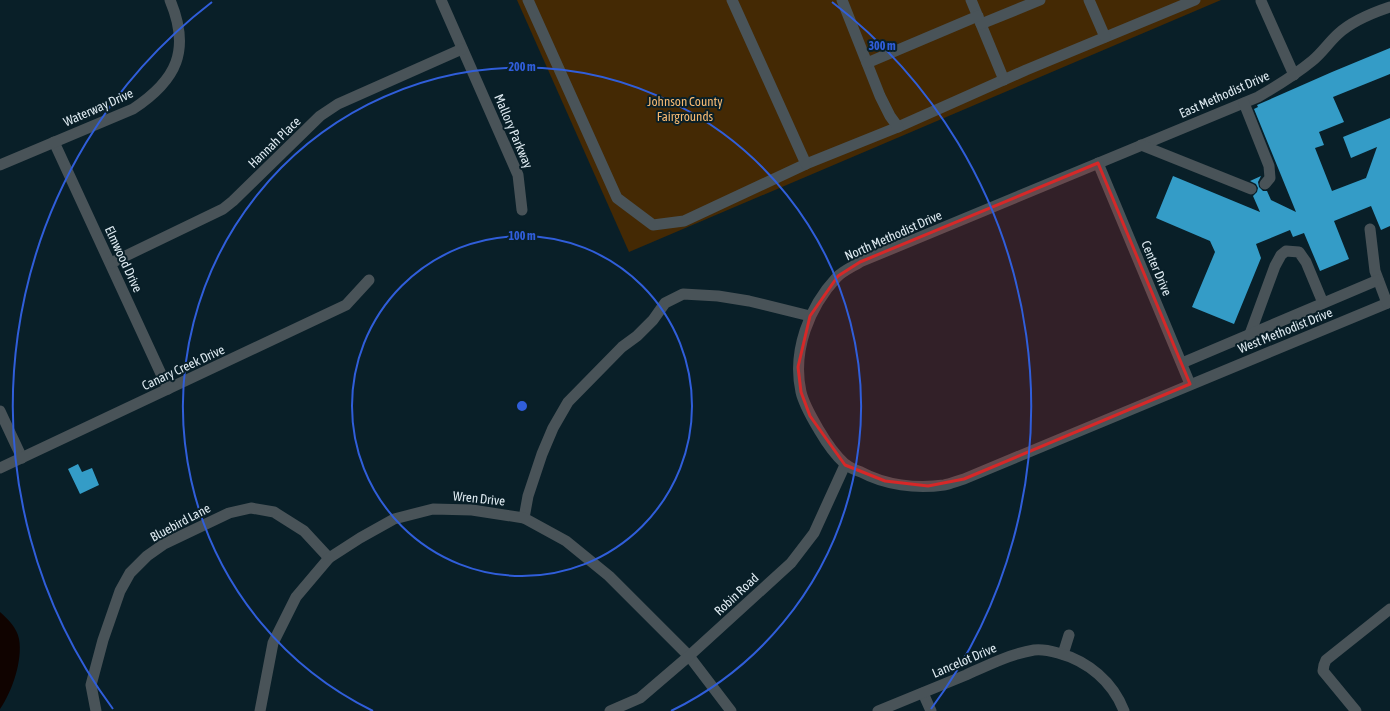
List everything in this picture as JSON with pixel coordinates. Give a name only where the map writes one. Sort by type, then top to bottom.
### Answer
[{"type":"street","name":"Waterway Drive","points":[[0,165],[133,109],[151,97],[164,83],[175,67],[180,32],[170,0]]},
{"type":"street","name":"Mallory Parkway","points":[[441,0],[518,174],[522,210]]},
{"type":"street","points":[[529,0],[617,198],[653,225],[684,220],[806,164],[898,127],[1004,80],[1195,0]]},
{"type":"street","points":[[732,0],[806,164]]},
{"type":"street","points":[[842,0],[880,96],[890,116],[898,127]]},
{"type":"street","points":[[971,0],[1004,80]]},
{"type":"street","points":[[867,63],[980,20],[1040,0]]},
{"type":"street","points":[[1090,0],[1105,37]]},
{"type":"street","points":[[1261,1],[1294,75]]},
{"type":"street","name":"East Methodist Drive","points":[[1098,162],[1244,103],[1282,83],[1314,60],[1339,32],[1352,24],[1390,7]]},
{"type":"street","name":"Hannah Place","points":[[110,263],[223,209],[320,116],[338,104],[462,49]]},
{"type":"street","points":[[1244,103],[1269,166],[1270,178],[1265,184]]},
{"type":"street","name":"Elmwood Drive","points":[[54,142],[168,389]]},
{"type":"street","points":[[1141,145],[1251,189]]},
{"type":"street","name":"North Methodist Drive","points":[[1098,162],[860,262],[838,276],[821,297],[810,316],[802,340],[798,367],[801,392],[813,421],[827,443],[846,465],[884,481],[907,485],[928,486],[945,484],[964,479],[1190,384]]},
{"type":"street","name":"Center Drive","points":[[1098,162],[1190,384]]},
{"type":"street","points":[[1370,229],[1375,271],[1388,303]]},
{"type":"street","points":[[1250,334],[1275,266],[1281,255],[1286,251],[1299,252],[1306,262],[1323,303]]},
{"type":"street","name":"Canary Creek Drive","points":[[0,468],[346,305],[369,280]]},
{"type":"street","points":[[1182,363],[1378,280]]},
{"type":"street","points":[[524,518],[528,496],[542,454],[553,428],[568,402],[622,347],[637,336],[653,320],[665,303],[683,294],[718,296],[749,301],[810,316]]},
{"type":"street","name":"West Methodist Drive","points":[[1190,384],[1388,303]]},
{"type":"street","points":[[0,410],[22,458]]},
{"type":"street","name":"Robin Road","points":[[610,711],[640,698],[689,656],[791,563],[814,533],[846,465]]},
{"type":"street","name":"Bluebird Lane","points":[[96,711],[91,685],[103,640],[120,592],[130,573],[147,556],[164,544],[229,513],[251,508],[274,512],[304,532],[329,558]]},
{"type":"street","name":"Wren Drive","points":[[260,711],[273,644],[296,597],[329,558],[360,538],[394,519],[433,509],[472,510],[524,518],[566,541],[610,576],[689,656],[730,711]]},
{"type":"street","points":[[1356,711],[1323,670],[1324,664],[1326,660],[1390,610]]},
{"type":"street","points":[[1063,654],[1069,635]]},
{"type":"street","name":"Lancelot Drive","points":[[878,711],[1011,656],[1035,650],[1050,650],[1072,657],[1089,666],[1108,684],[1124,711]]},
{"type":"street","points":[[923,693],[931,711]]},
{"type":"highlighted area","points":[[1098,163],[1190,384],[964,479],[928,486],[885,481],[845,465],[810,416],[801,392],[798,367],[810,316],[838,276],[860,262]]},
{"type":"green space","name":"Johnson County Fairgrounds","points":[[517,0],[1221,0],[629,252]]},
{"type":"shaded area","points":[[0,612],[14,627],[19,639],[20,647],[16,676],[9,694],[0,709]]},
{"type":"building","points":[[1390,48],[1390,74],[1333,97],[1344,122],[1319,132],[1324,145],[1315,148],[1332,191],[1366,178],[1377,147],[1351,158],[1343,137],[1390,118],[1390,226],[1381,230],[1371,206],[1334,221],[1349,259],[1320,271],[1304,233],[1293,237],[1290,230],[1256,244],[1261,258],[1234,324],[1192,307],[1215,252],[1210,241],[1156,218],[1173,176],[1260,212],[1253,196],[1257,192],[1258,188],[1256,184],[1250,181],[1261,176],[1258,182],[1259,187],[1263,191],[1267,191],[1271,200],[1296,212],[1254,109],[1258,107],[1257,105]]},
{"type":"building","points":[[78,464],[82,472],[92,468],[99,485],[80,494],[68,469]]}]
